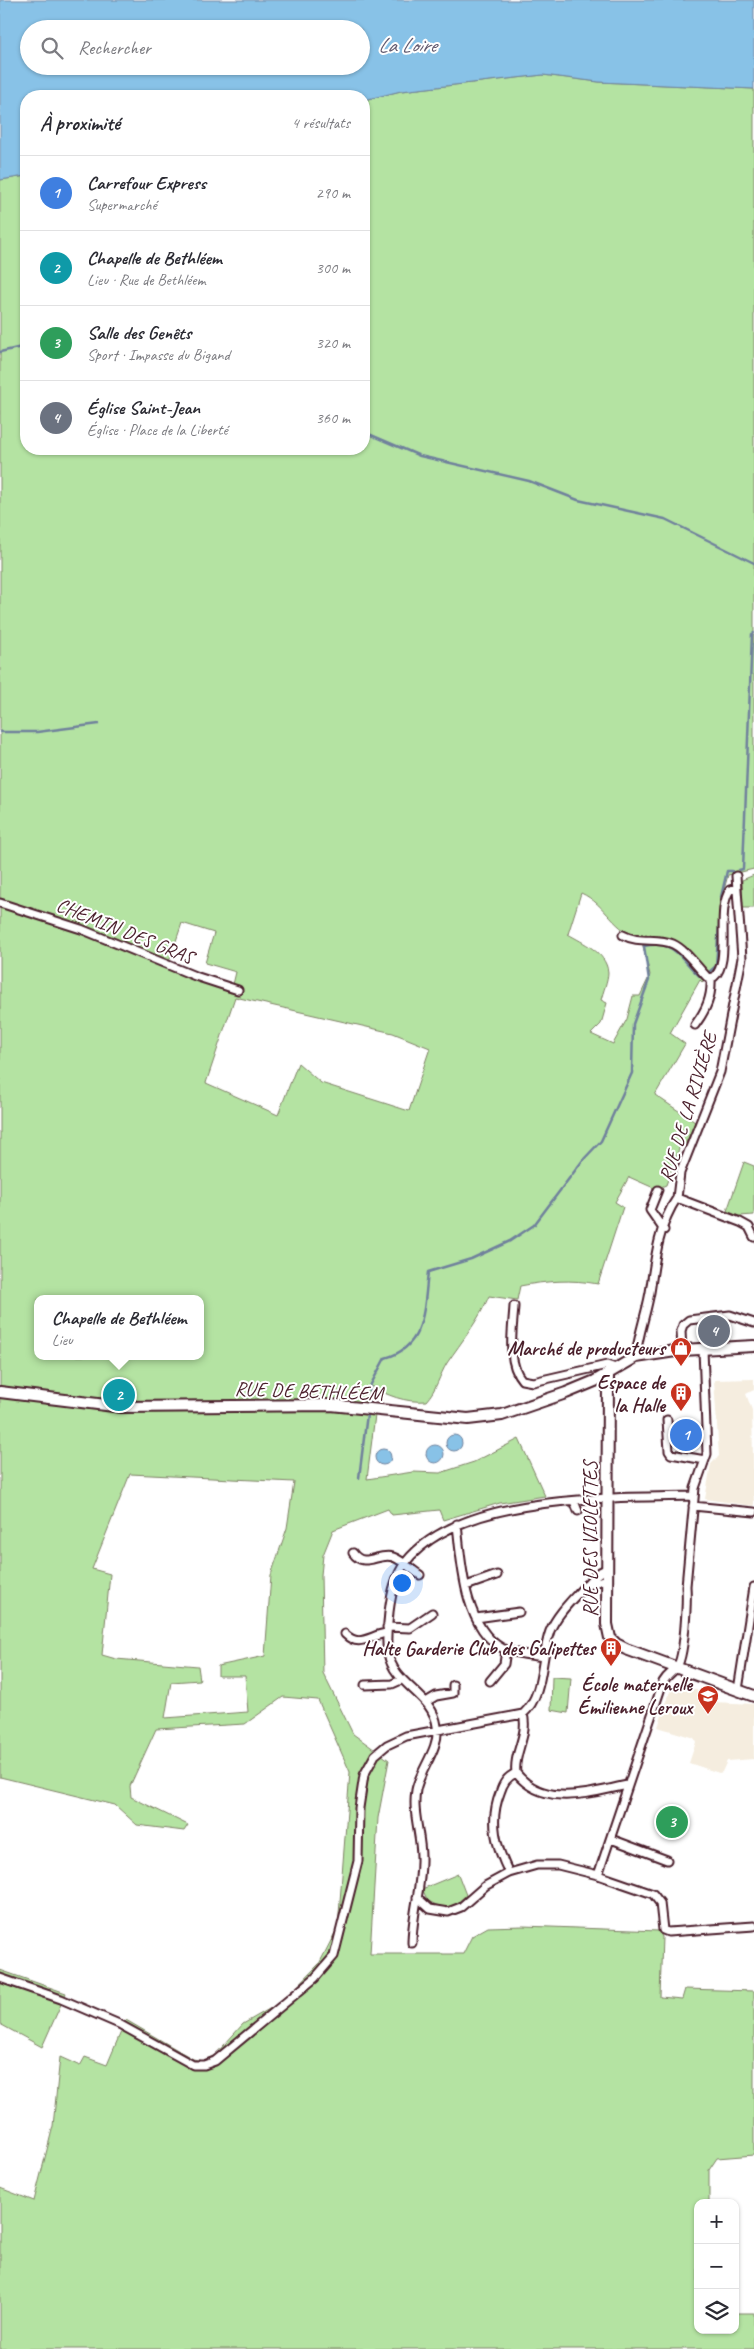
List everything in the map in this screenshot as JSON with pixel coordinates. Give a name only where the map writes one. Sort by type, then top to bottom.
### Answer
[{"type":"main road","name":"RUE DE BETHLÉEM","points":[[0,1392],[122,1407],[331,1405],[468,1420],[493,1417],[566,1393],[636,1358],[682,1350],[754,1346]]},
{"type":"main road","name":"RUE DES VIOLETTES","points":[[612,1371],[606,1574],[607,1624],[610,1638],[621,1646],[754,1696]]},
{"type":"street","name":"RUE DE LA RIVIÈRE","points":[[636,1358],[638,1339],[652,1285],[654,1262],[670,1208],[677,1198],[680,1172],[720,1072],[742,958],[736,876]]},
{"type":"street","points":[[711,979],[718,973],[721,961],[727,896],[730,890],[736,888]]},
{"type":"street","name":"CHEMIN DES GRAS","points":[[0,903],[81,929],[195,976],[238,990]]},
{"type":"street","points":[[623,935],[631,939],[657,941],[674,945],[711,979],[712,992],[706,1009],[695,1025]]},
{"type":"street","points":[[658,1190],[650,1210],[664,1230]]},
{"type":"street","points":[[677,1198],[740,1222],[749,1227],[754,1237]]},
{"type":"street","points":[[514,1306],[512,1352],[515,1366],[522,1380],[533,1382],[607,1364],[612,1371]]},
{"type":"street","points":[[682,1350],[681,1331],[683,1325],[689,1320],[730,1315],[754,1323]]},
{"type":"street","points":[[598,1875],[663,1682],[668,1673],[676,1668],[680,1659],[685,1625],[694,1496],[705,1460],[702,1348]]},
{"type":"street","points":[[667,1420],[669,1451],[671,1454],[705,1460]]},
{"type":"street","points":[[412,1943],[412,1924],[422,1858],[416,1819],[416,1797],[418,1783],[436,1742],[438,1731],[435,1717],[426,1702],[401,1680],[388,1654],[387,1630],[394,1586],[403,1564],[429,1540],[456,1524],[494,1512],[607,1498],[694,1496]]},
{"type":"street","points":[[574,1501],[578,1511]]},
{"type":"street","points":[[693,1506],[754,1512]]},
{"type":"street","points":[[456,1524],[466,1586],[476,1618],[486,1634],[506,1650],[544,1657]]},
{"type":"street","points":[[353,1553],[356,1558],[362,1561],[389,1556],[395,1557],[420,1575]]},
{"type":"street","points":[[0,1978],[61,1999],[119,2024],[192,2065],[204,2065],[215,2061],[315,1978],[334,1956],[358,1860],[359,1808],[364,1776],[370,1760],[379,1751],[406,1736],[523,1714],[530,1708],[537,1692],[550,1629],[558,1616],[585,1586],[606,1574]]},
{"type":"street","points":[[466,1586],[497,1575]]},
{"type":"street","points":[[738,1690],[754,1587]]},
{"type":"street","points":[[476,1618],[519,1612]]},
{"type":"street","points":[[344,1634],[351,1640],[358,1642],[387,1630],[410,1628],[432,1614]]},
{"type":"street","points":[[490,1681],[504,1664],[506,1650]]},
{"type":"street","points":[[365,1685],[392,1684],[401,1680]]},
{"type":"street","points":[[426,1702],[436,1696],[453,1693],[453,1685]]},
{"type":"street","points":[[523,1714],[525,1723],[515,1765],[516,1773],[521,1779],[538,1789],[557,1795],[580,1796],[628,1785]]},
{"type":"street","points":[[508,1873],[496,1842],[494,1818],[502,1786],[506,1779],[516,1773]]},
{"type":"street","points":[[611,1839],[667,1860]]},
{"type":"street","points":[[416,1897],[436,1911],[454,1911],[485,1886],[508,1873],[537,1865],[558,1864],[598,1875],[653,1894],[660,1903],[663,1930],[668,1932],[754,1926]]},
{"type":"shaded area","points":[[754,1379],[754,1390],[746,1394],[752,1410],[754,1506],[705,1499],[711,1464],[719,1456],[714,1380]]},
{"type":"shaded area","name":"École maternelle Émilienne Leroux","points":[[687,1679],[689,1689],[697,1689],[697,1692],[714,1693],[714,1702],[754,1704],[754,1759],[727,1761],[722,1772],[719,1773],[689,1763],[696,1742],[694,1738],[658,1727],[672,1686],[679,1680]]},
{"type":"green space","points":[[543,75],[599,82],[754,89],[754,869],[728,875],[722,897],[717,967],[702,982],[700,980],[670,1033],[685,1044],[655,1095],[695,1122],[685,1145],[681,1143],[666,1185],[656,1189],[629,1177],[615,1202],[623,1207],[598,1284],[569,1281],[540,1283],[520,1286],[517,1300],[489,1296],[475,1322],[447,1363],[433,1392],[426,1401],[396,1398],[370,1386],[366,1401],[375,1415],[367,1479],[413,1472],[440,1473],[474,1462],[519,1439],[545,1496],[500,1503],[443,1520],[439,1510],[392,1515],[388,1509],[333,1530],[323,1555],[321,1575],[323,1673],[353,1734],[389,1760],[378,1818],[370,1954],[463,1954],[472,1936],[488,1927],[523,1926],[659,1931],[662,1937],[660,1997],[682,1999],[685,1989],[754,1991],[754,2155],[717,2158],[709,2170],[709,2199],[694,2199],[694,2334],[739,2334],[739,2313],[754,2313],[754,2349],[0,2349],[0,2188],[34,2201],[53,2126],[60,2057],[80,2066],[85,2057],[107,2065],[126,2020],[193,2059],[203,2061],[215,2055],[243,2024],[283,2001],[319,1964],[338,1927],[350,1772],[318,1700],[283,1697],[245,1724],[156,1729],[130,1786],[131,1797],[188,1825],[184,1831],[137,1825],[115,1805],[0,1777],[0,180],[20,177],[20,455],[370,455],[370,99],[401,91]],"holes":[[[581,893],[590,898],[624,930],[641,938],[650,975],[640,996],[633,996],[627,1019],[613,1044],[591,1034],[601,1024],[607,1003],[601,1000],[608,975],[606,965],[593,949],[568,934]],[[182,923],[214,933],[205,963],[236,972],[231,993],[167,968]],[[235,997],[393,1033],[430,1048],[409,1111],[321,1083],[298,1063],[278,1115],[206,1083]],[[130,1474],[294,1482],[287,1528],[271,1575],[265,1656],[218,1666],[218,1676],[245,1676],[248,1712],[165,1718],[171,1682],[200,1680],[198,1666],[116,1659],[102,1655],[110,1574],[92,1569]]]},
{"type":"green space","points":[[754,875],[754,908],[743,908],[742,880]]},
{"type":"green space","points":[[744,1162],[754,1166],[754,1215],[739,1216],[727,1211]]},
{"type":"green space","points":[[552,1677],[571,1678],[568,1713],[551,1710]]},
{"type":"green space","points":[[458,1874],[466,1895],[455,1905],[443,1908],[428,1901],[422,1889]]},
{"type":"green space","points":[[0,1970],[66,1993],[42,2047],[0,2024]]},
{"type":"water","name":"La Loire","points":[[0,0],[754,0],[754,89],[599,82],[543,75],[401,91],[370,99],[370,90],[20,90],[20,177],[0,180]]},
{"type":"water","points":[[454,1435],[460,1437],[462,1443],[460,1449],[454,1451],[448,1449],[446,1443],[448,1437]]},
{"type":"water","points":[[435,1445],[441,1448],[444,1454],[441,1460],[435,1463],[429,1460],[426,1454],[429,1448]]},
{"type":"water","points":[[383,1449],[391,1457],[383,1465],[375,1457]]},
{"type":"waterway","points":[[0,352],[20,347]]},
{"type":"waterway","points":[[370,435],[420,456],[529,481],[578,500],[665,519],[754,563]]},
{"type":"waterway","points":[[739,870],[743,869],[752,634],[754,633]]},
{"type":"waterway","points":[[0,732],[37,732],[99,724]]},
{"type":"waterway","points":[[708,973],[716,966],[721,897],[727,871],[732,871]]},
{"type":"waterway","points":[[368,1402],[370,1386],[385,1358],[398,1353],[416,1335],[423,1312],[428,1272],[471,1259],[510,1241],[534,1225],[583,1160],[601,1141],[632,1073],[633,1024],[649,980],[644,946],[655,945],[672,949],[703,979]]},
{"type":"waterway","points":[[359,1478],[367,1414]]},
{"type":"place","name":"Église Saint-Jean","points":[[714,1331]]},
{"type":"place","name":"Marché de producteurs","points":[[681,1367]]},
{"type":"place","name":"Chapelle de Bethléem","points":[[119,1395]]},
{"type":"place","name":"Espace de la Halle","points":[[681,1412]]},
{"type":"place","name":"Carrefour Express","points":[[686,1435]]},
{"type":"place","name":"Halte Garderie Club des Galipettes","points":[[611,1667]]},
{"type":"place","name":"École maternelle Émilienne Leroux","points":[[708,1715]]},
{"type":"place","name":"Salle des Genêts","points":[[672,1822]]}]
